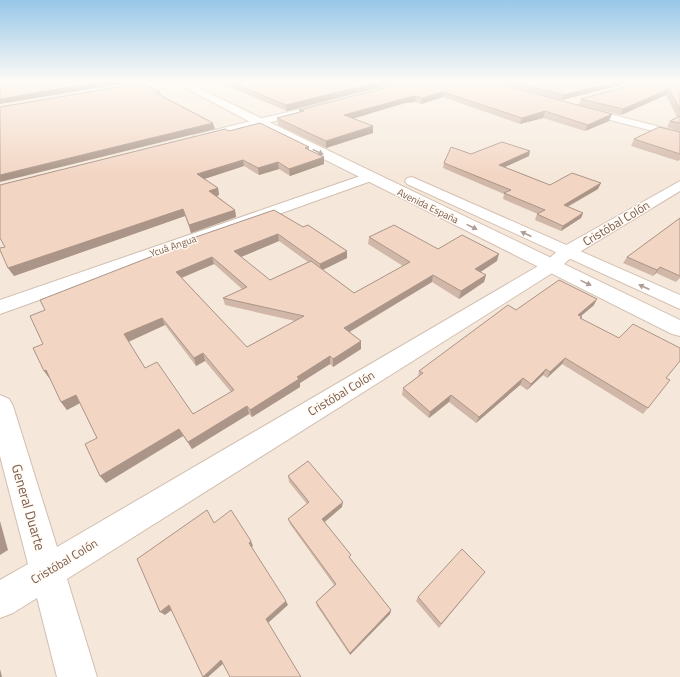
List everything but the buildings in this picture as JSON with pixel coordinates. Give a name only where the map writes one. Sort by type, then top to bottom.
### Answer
[{"type":"street","name":"Avenida España","points":[[249,113],[369,177],[559,259],[680,303]]},
{"type":"street","points":[[189,140],[259,117],[274,118],[297,113]]},
{"type":"street","points":[[594,113],[680,135]]},
{"type":"street","name":"Avenida España","points":[[274,118],[559,259],[680,329]]},
{"type":"street","name":"Ycuá Angua","points":[[0,307],[369,177]]},
{"type":"street","name":"Cristóbal Colón","points":[[0,600],[680,185]]},
{"type":"street","name":"General Duarte","points":[[0,406],[77,677]]},
{"type":"shaded area","points":[[0,113],[680,113],[680,677],[0,677]]}]
